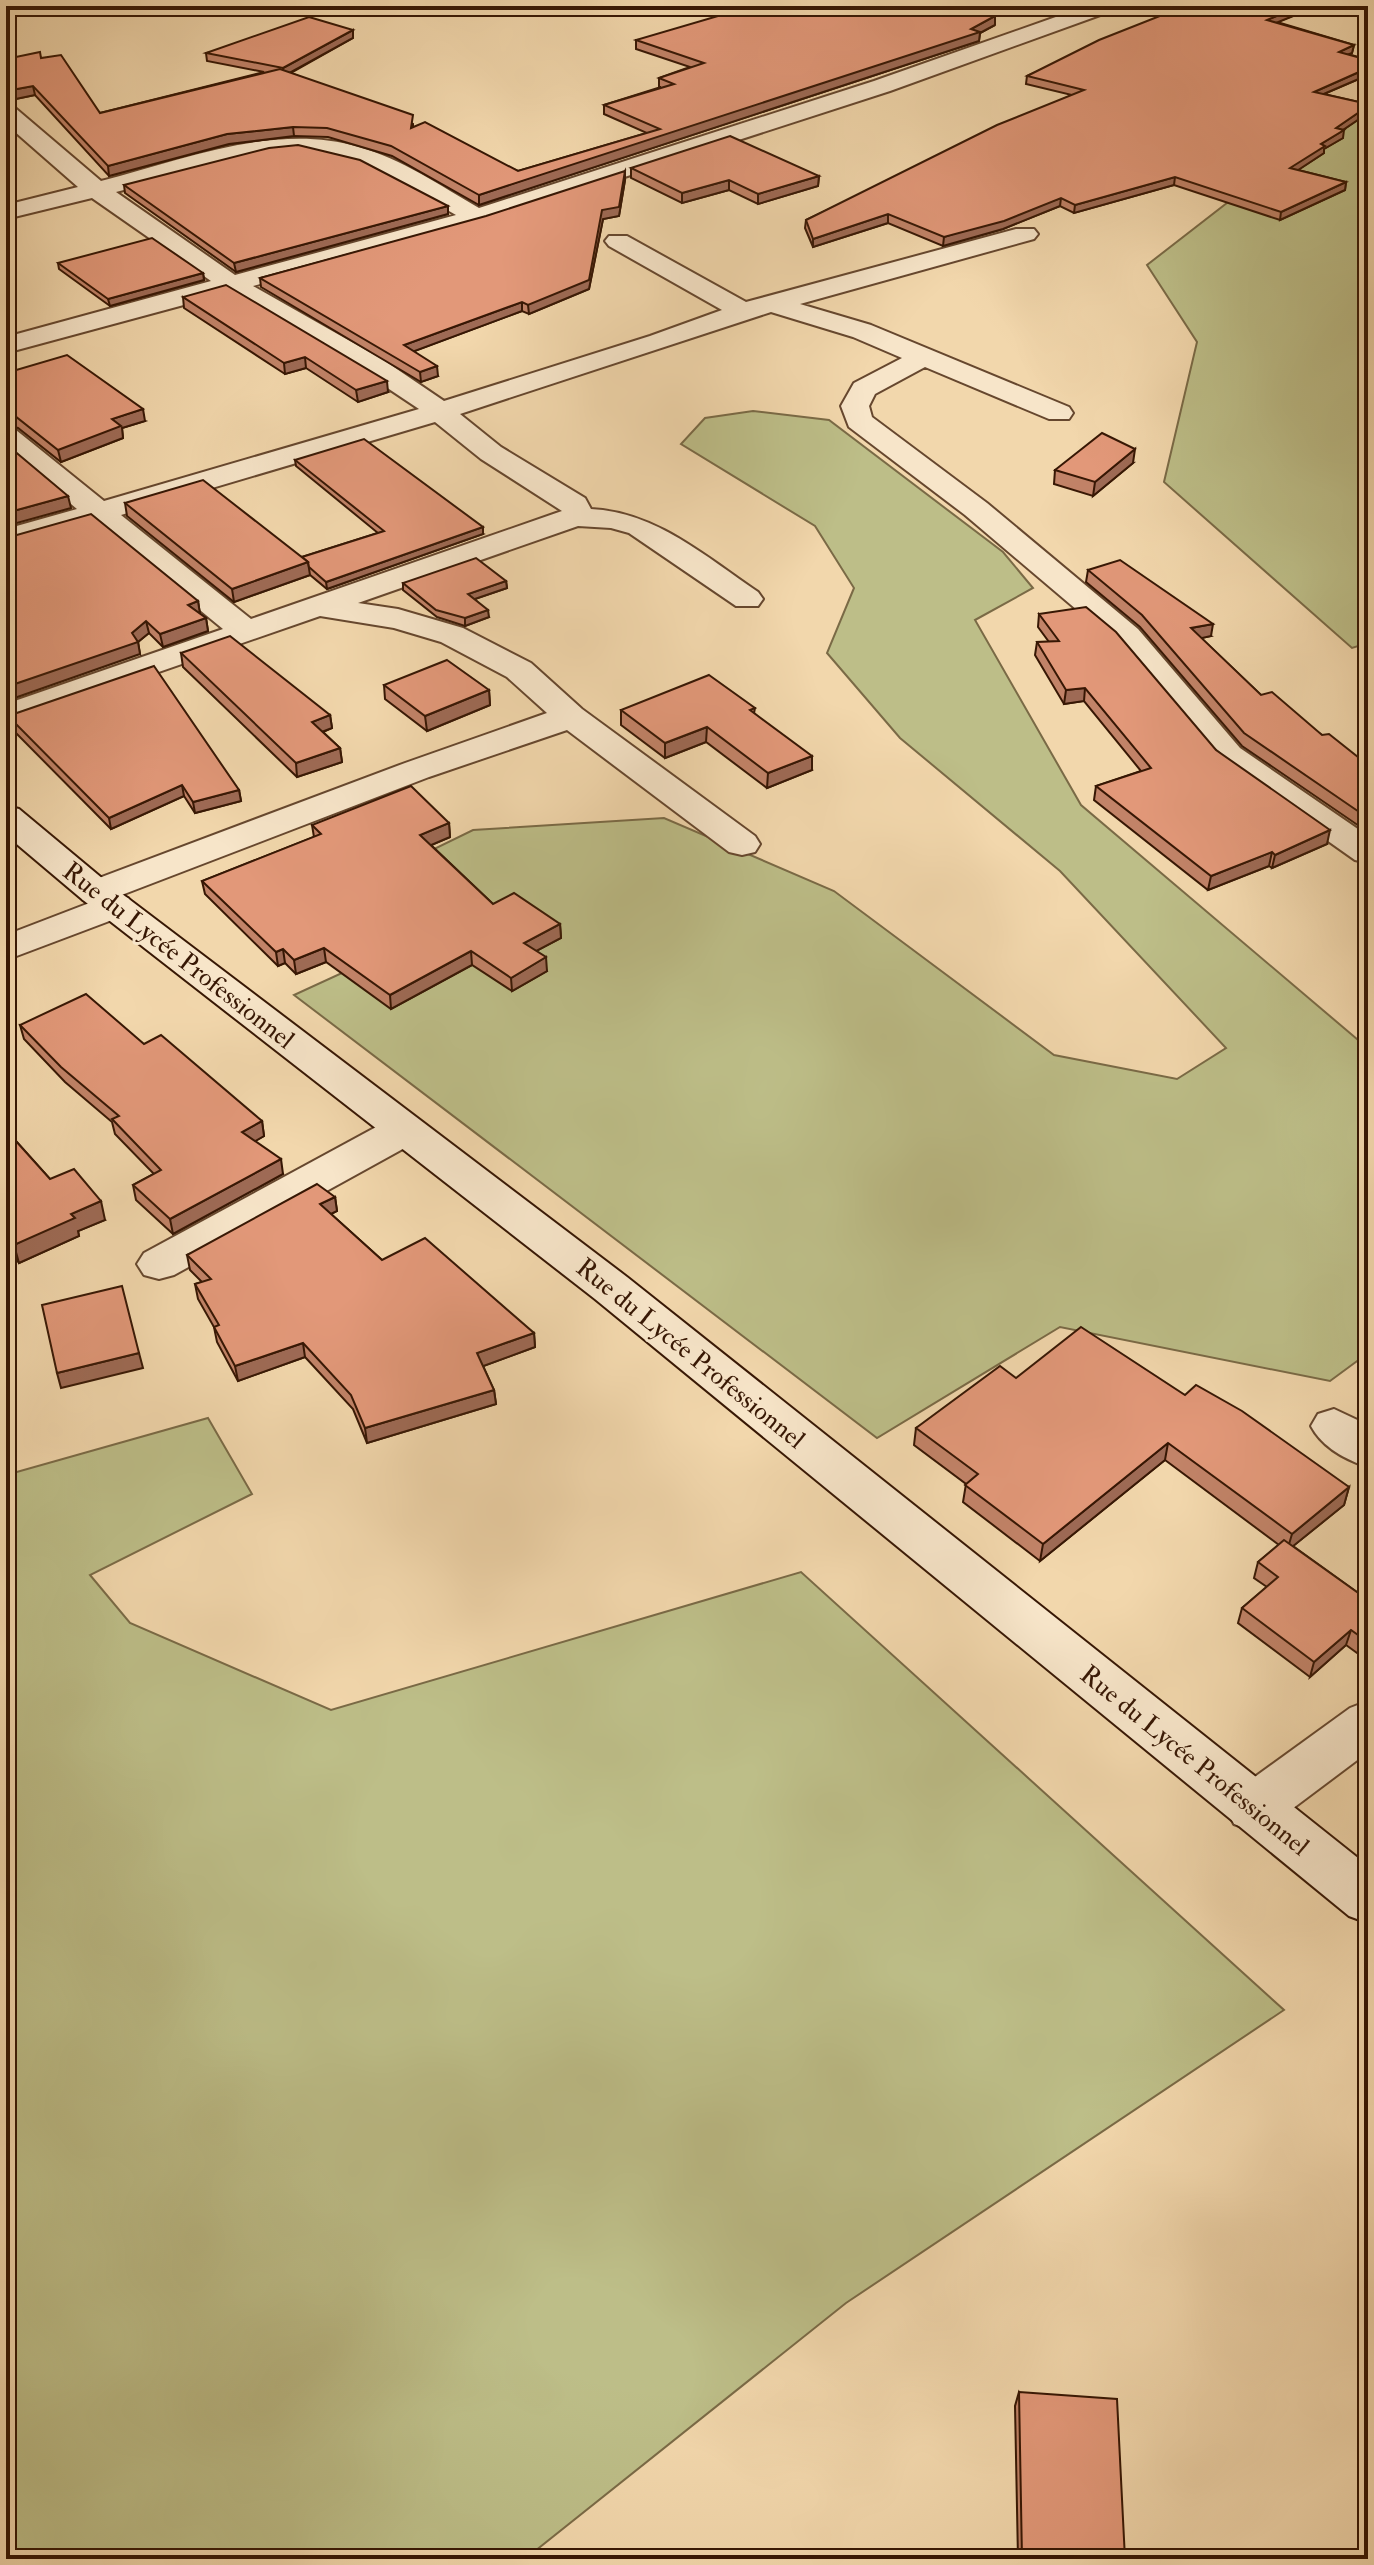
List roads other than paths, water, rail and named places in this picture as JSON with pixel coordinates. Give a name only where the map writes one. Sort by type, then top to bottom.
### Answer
[{"type":"street","points":[[6,345],[477,217],[882,86],[1107,6]]},
{"type":"street","points":[[6,112],[97,190],[233,285],[375,367],[491,453],[574,504],[577,511],[575,517]]},
{"type":"street","points":[[6,212],[269,146],[313,141],[362,154],[477,217]]},
{"type":"street","points":[[6,539],[98,509],[438,412],[660,342],[756,307],[1025,234]]},
{"type":"street","points":[[618,241],[756,307],[862,331],[1059,413]]},
{"type":"street","points":[[926,356],[864,389],[855,406],[859,421],[976,509],[1127,636],[1228,755],[1368,852]]},
{"type":"street","points":[[6,436],[245,630]]},
{"type":"street","points":[[6,715],[575,517],[614,519],[640,527],[747,599]]},
{"type":"street","points":[[314,606],[398,619],[452,635],[519,670],[570,716],[742,844]]},
{"type":"street","points":[[6,948],[106,899],[417,770],[530,733],[570,716]]},
{"type":"street","name":"Rue du Lycée Professionnel","points":[[6,817],[106,899],[611,1288],[1368,1899]]},
{"type":"street","points":[[159,1264],[404,1130]]},
{"type":"street","points":[[1253,1808],[1368,1723]]}]
